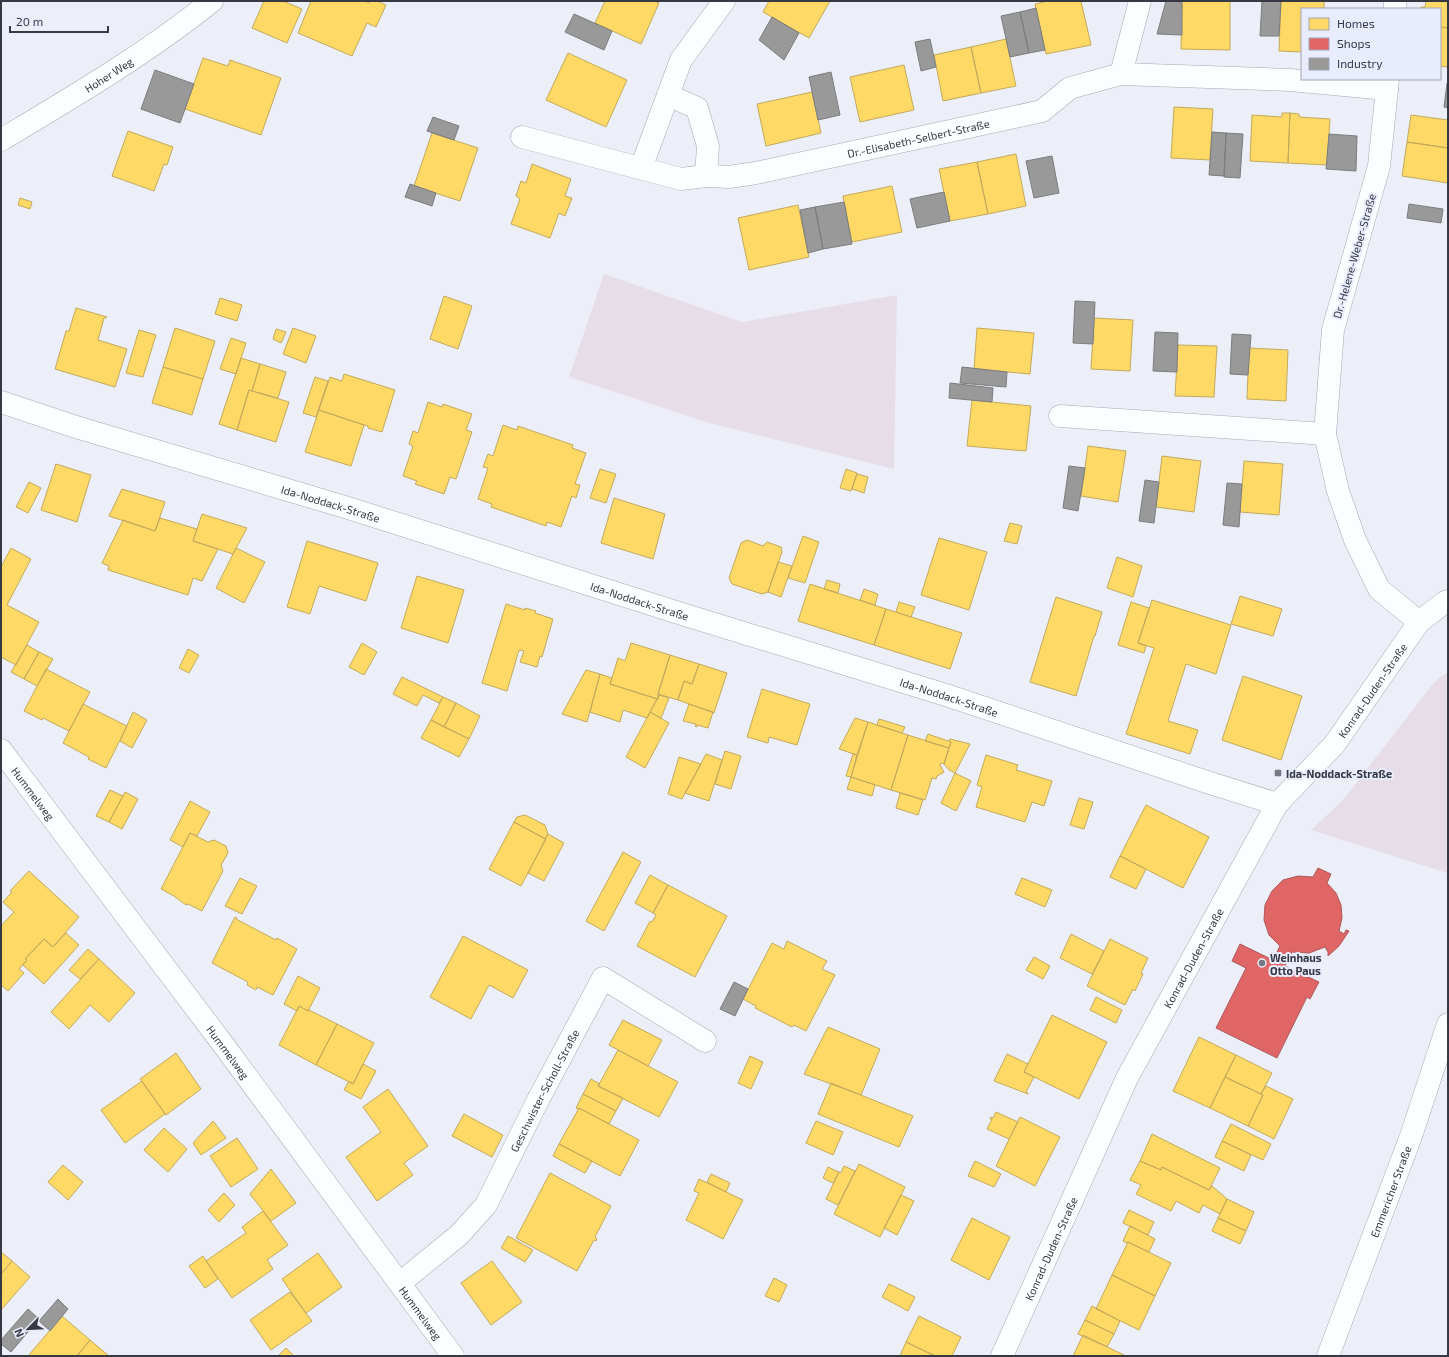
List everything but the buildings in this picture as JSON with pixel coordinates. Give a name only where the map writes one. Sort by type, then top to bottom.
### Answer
[{"type":"street","name":"Hoher Weg","points":[[1,140],[100,81],[186,22],[212,1]]},
{"type":"street","points":[[641,168],[681,60],[724,1]]},
{"type":"street","points":[[1121,74],[1140,1]]},
{"type":"street","name":"Dr.-Elisabeth-Selbert-Straße","points":[[522,137],[681,179],[706,176],[729,177],[756,173],[1042,110],[1070,88],[1121,74],[1388,84]]},
{"type":"street","name":"Dr.-Helene-Weber-Straße","points":[[1388,84],[1379,166],[1333,330],[1325,434],[1338,491],[1355,540],[1379,589],[1419,622]]},
{"type":"street","points":[[668,95],[697,108],[708,146],[706,176]]},
{"type":"street","name":"Ida-Noddack-Straße","points":[[1,402],[76,427],[345,507],[682,614],[946,695],[1277,804]]},
{"type":"street","points":[[1060,416],[1325,434]]},
{"type":"street","name":"Konrad-Duden-Straße","points":[[1002,1356],[1127,1078],[1277,804],[1334,745],[1419,622],[1448,601]]},
{"type":"street","name":"Hummelweg","points":[[1,750],[225,1046],[453,1356]]},
{"type":"street","name":"Geschwister-Scholl-Straße","points":[[400,1283],[459,1235],[486,1204],[538,1100],[603,978],[705,1041]]},
{"type":"street","name":"Emmericher Straße","points":[[1328,1356],[1408,1143],[1448,1024]]},
{"type":"shaded area","points":[[604,274],[742,322],[897,295],[894,469],[709,423],[569,377]]},
{"type":"shaded area","points":[[1448,673],[1447,873],[1311,830],[1343,800],[1432,685],[1441,676]]},
{"type":"place","name":"Ida-Noddack-Straße","points":[[1278,773]]},
{"type":"place","name":"Weinhaus Otto Paus","points":[[1262,963]]}]
